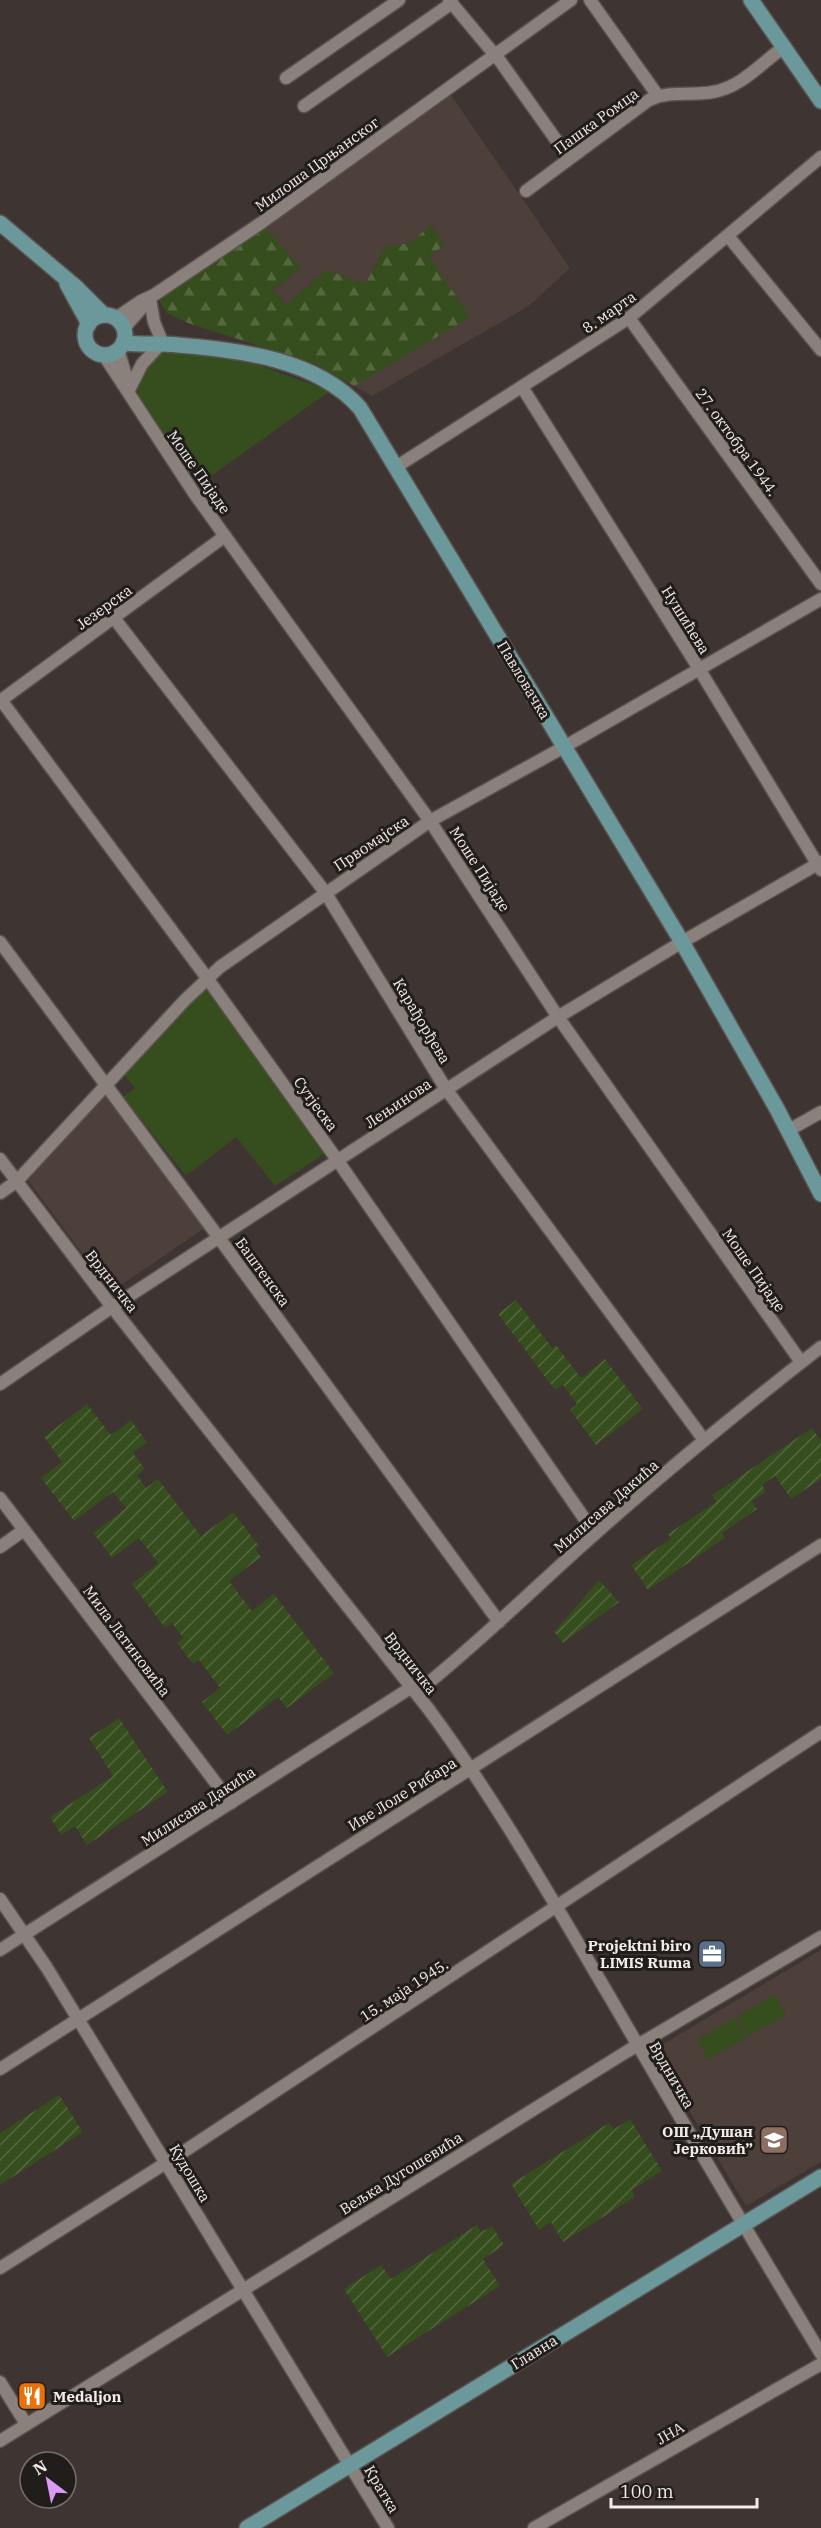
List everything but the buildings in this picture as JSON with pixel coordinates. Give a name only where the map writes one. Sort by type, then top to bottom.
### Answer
[{"type":"street","points":[[285,78],[399,0]]},
{"type":"street","name":"Милоша Црњанског","points":[[116,334],[152,297],[261,223],[571,0]]},
{"type":"street","points":[[590,0],[658,96]]},
{"type":"street","points":[[751,0],[821,101]]},
{"type":"street","points":[[304,106],[451,1],[496,55],[569,158]]},
{"type":"street","name":"Пашка Ромца","points":[[526,191],[658,96],[712,92],[727,88],[742,80],[784,47]]},
{"type":"street","name":"8. марта","points":[[396,467],[629,318],[821,157]]},
{"type":"street","points":[[0,223],[77,288],[116,334]]},
{"type":"street","points":[[728,236],[821,350]]},
{"type":"street","points":[[67,281],[88,324]]},
{"type":"street","points":[[130,391],[142,364],[164,343],[153,319],[152,297]]},
{"type":"street","points":[[95,317],[116,334],[88,346],[85,335],[88,324],[95,317]]},
{"type":"street","name":"27. октобра 1944.","points":[[629,318],[821,584]]},
{"type":"street","name":"Павловачка","points":[[116,334],[271,359],[330,383],[360,408],[682,942],[789,1130],[821,1194]]},
{"type":"street","name":"Моше Пијаде","points":[[116,334],[130,391],[157,438],[430,821],[558,1017],[801,1362]]},
{"type":"street","name":"Нушићева","points":[[522,387],[820,866]]},
{"type":"street","name":"Језерска","points":[[1,701],[225,536]]},
{"type":"street","name":"Првомајска","points":[[0,1193],[17,1181],[207,978],[325,892],[430,821],[564,747],[821,599]]},
{"type":"street","name":"Карађорђева","points":[[114,618],[325,892],[446,1089],[704,1440]]},
{"type":"street","name":"Сутјеска","points":[[1,701],[207,978],[338,1161],[596,1534]]},
{"type":"street","name":"Лењинова","points":[[0,1383],[112,1307],[558,1017],[682,942],[820,866]]},
{"type":"street","name":"Баштенска","points":[[0,942],[220,1238],[499,1622]]},
{"type":"street","points":[[789,1130],[821,1112]]},
{"type":"street","name":"Врдничка","points":[[0,1159],[112,1307],[414,1690],[470,1768],[557,1907],[742,2224],[821,2354]]},
{"type":"street","name":"Милисава Дакића","points":[[0,1950],[414,1690],[499,1622],[704,1440],[821,1347]]},
{"type":"street","name":"Мила Латиновића","points":[[0,1498],[231,1803]]},
{"type":"street","points":[[0,1547],[24,1530]]},
{"type":"street","name":"Иве Лоле Рибара","points":[[0,2068],[821,1545]]},
{"type":"street","name":"15. маја 1945.","points":[[0,2268],[166,2163],[821,1732]]},
{"type":"street","name":"Кудошка","points":[[0,1899],[26,1934],[350,2465]]},
{"type":"street","name":"Вељка Дугошевића","points":[[0,2440],[638,2045],[821,1937]]},
{"type":"street","name":"Главна","points":[[247,2528],[821,2177]]},
{"type":"street","name":"ЈНА","points":[[534,2528],[821,2364]]},
{"type":"street","points":[[0,2382],[26,2424]]},
{"type":"street","name":"Кратка","points":[[350,2465],[388,2528]]},
{"type":"shaded area","points":[[451,95],[570,268],[529,306],[372,396],[316,364],[188,323],[167,313],[158,298]]},
{"type":"shaded area","points":[[107,1089],[206,1227],[111,1292],[27,1179]]},
{"type":"shaded area","points":[[821,1950],[821,2162],[746,2206],[653,2050]]},
{"type":"green space","points":[[431,225],[445,245],[429,256],[470,317],[354,386],[316,364],[188,323],[167,313],[158,298],[263,226],[301,267],[273,290],[286,305],[327,270],[365,284],[386,247],[410,243]]},
{"type":"green space","points":[[180,349],[234,356],[330,391],[199,485],[138,398],[142,369],[147,363],[160,355]]},
{"type":"green space","points":[[204,986],[327,1152],[275,1186],[236,1137],[186,1176],[123,1097],[135,1088],[122,1072]]},
{"type":"green space","points":[[516,1300],[552,1348],[556,1345],[581,1378],[605,1359],[643,1409],[596,1445],[570,1410],[577,1404],[563,1385],[555,1390],[498,1314]]},
{"type":"green space","points":[[87,1404],[111,1435],[131,1420],[147,1442],[133,1453],[145,1469],[137,1475],[146,1488],[158,1479],[201,1536],[233,1512],[259,1546],[255,1549],[261,1557],[229,1581],[252,1611],[274,1594],[334,1673],[287,1708],[278,1697],[227,1735],[202,1702],[220,1688],[199,1660],[193,1664],[177,1643],[183,1638],[172,1623],[165,1628],[132,1584],[158,1563],[139,1538],[112,1558],[93,1533],[126,1508],[113,1492],[74,1521],[41,1478],[62,1462],[44,1437]]},
{"type":"green space","points":[[812,1428],[821,1441],[821,1479],[791,1499],[775,1476],[762,1485],[766,1492],[752,1501],[757,1509],[722,1533],[725,1538],[648,1590],[631,1565],[671,1539],[668,1534],[716,1502],[712,1495]]},
{"type":"green space","points":[[599,1580],[619,1602],[563,1643],[554,1632]]},
{"type":"green space","points":[[119,1718],[168,1792],[87,1845],[75,1826],[61,1835],[50,1817],[113,1776],[89,1738]]},
{"type":"green space","points":[[775,1995],[786,2015],[748,2036],[737,2017]]},
{"type":"green space","points":[[735,2018],[746,2038],[708,2059],[697,2040]]},
{"type":"green space","points":[[59,2095],[83,2132],[0,2185],[0,2133]]},
{"type":"green space","points":[[630,2119],[662,2171],[632,2190],[635,2197],[563,2242],[551,2222],[539,2230],[511,2184],[609,2123],[614,2129]]},
{"type":"green space","points":[[477,2225],[481,2232],[492,2226],[504,2245],[483,2259],[500,2286],[387,2357],[344,2289],[381,2265],[391,2279]]},
{"type":"place","name":"Projektni biro LIMIS Ruma","points":[[712,1954]]},
{"type":"place","name":"ОШ „Душан Јерковић”","points":[[774,2140]]},
{"type":"place","name":"Medaljon","points":[[32,2396]]}]
